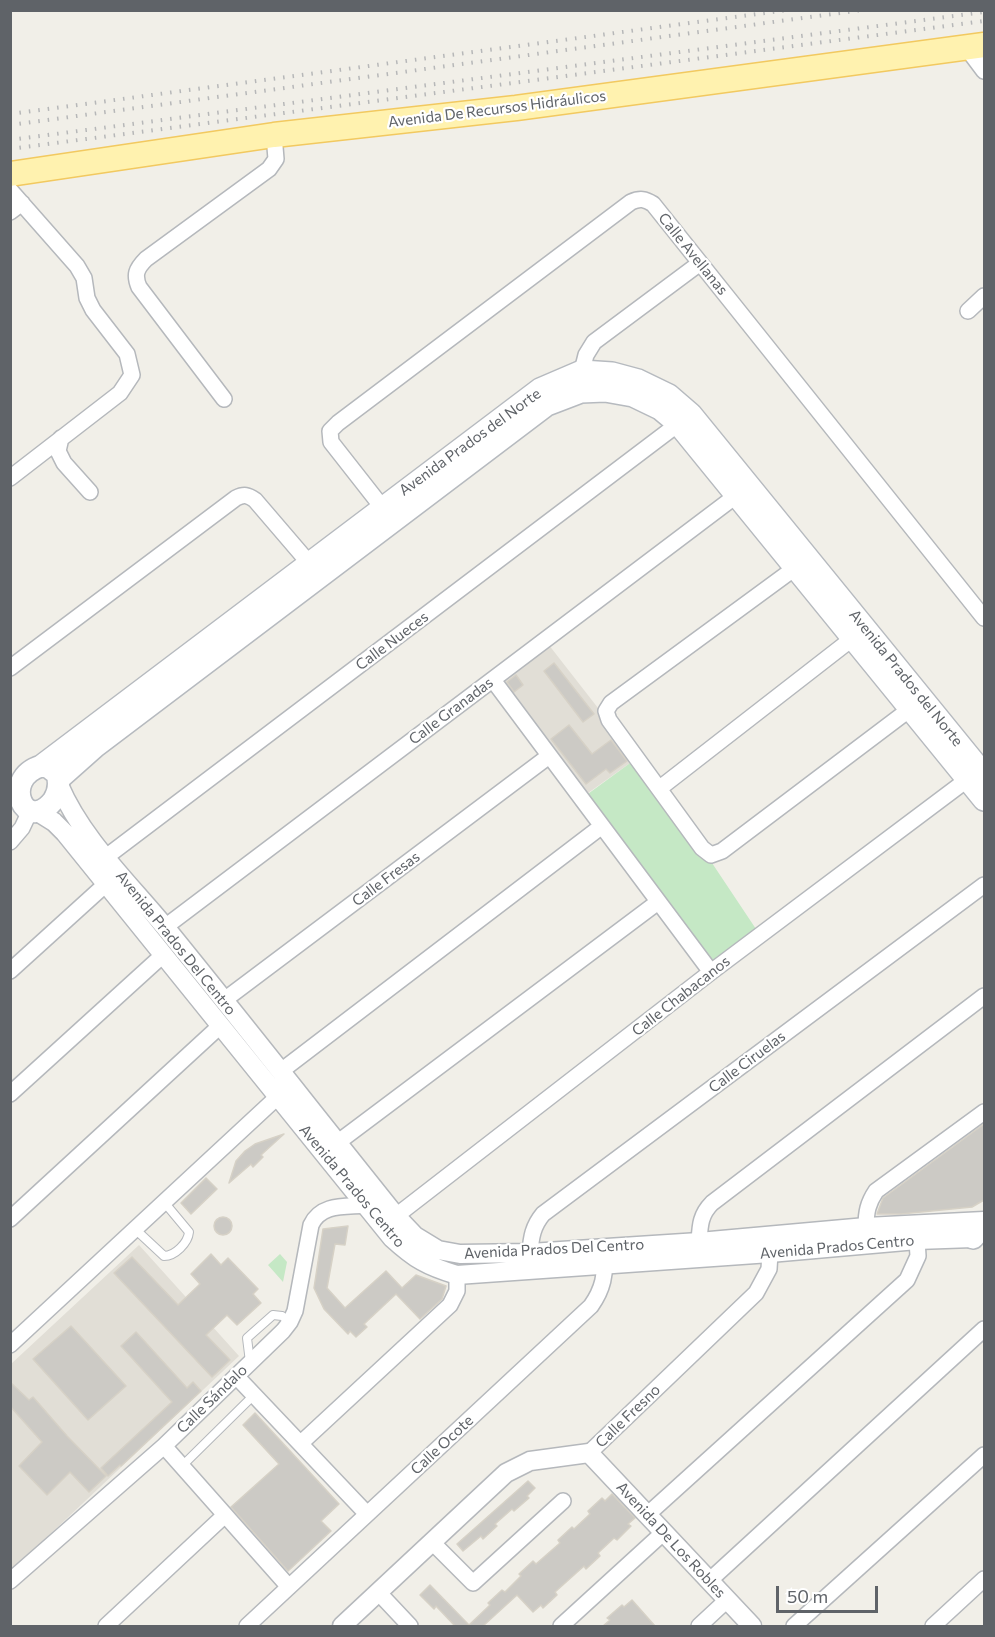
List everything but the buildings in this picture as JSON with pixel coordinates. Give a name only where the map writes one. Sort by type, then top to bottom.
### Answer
[{"type":"main road","name":"Avenida De Recursos Hidráulicos","points":[[10,174],[274,135],[516,108],[975,46]]},
{"type":"main road","name":"Avenida Prados del Norte","points":[[25,776],[309,563],[349,544],[382,507],[582,371],[612,373],[638,380],[669,395],[691,414],[888,668],[976,776],[984,800]]},
{"type":"main road","name":"Avenida Prados del Norte","points":[[59,782],[94,747],[349,544],[543,397],[605,391],[633,396],[660,409],[678,424],[853,638],[888,668],[910,709],[976,776]]},
{"type":"main road","points":[[53,769],[59,782],[56,797],[50,804],[25,809],[19,792],[25,776],[53,769]]},
{"type":"street","points":[[975,46],[984,71]]},
{"type":"street","points":[[224,399],[139,287],[135,277],[138,267],[146,260],[269,170],[276,159],[274,135]]},
{"type":"street","points":[[10,190],[16,208],[77,266],[84,278],[87,298],[93,310],[127,354],[132,375],[120,393],[10,478]]},
{"type":"street","name":"Calle Avellanas","points":[[382,507],[331,442],[330,431],[630,202],[638,199],[646,200],[653,204],[984,618]]},
{"type":"street","points":[[582,371],[586,355],[594,342],[700,263]]},
{"type":"street","points":[[968,311],[984,296]]},
{"type":"street","name":"Calle Nueces","points":[[106,857],[678,424]]},
{"type":"street","points":[[61,438],[58,451],[64,464],[90,492]]},
{"type":"street","points":[[10,668],[243,495],[255,500],[309,563]]},
{"type":"street","name":"Calle Granadas","points":[[165,927],[737,495]]},
{"type":"street","points":[[795,568],[611,703],[606,711],[609,720],[702,848],[711,855],[722,851],[910,709]]},
{"type":"street","points":[[660,788],[853,638]]},
{"type":"street","points":[[493,680],[711,972]]},
{"type":"street","name":"Calle Fresas","points":[[223,1001],[549,756]]},
{"type":"street","name":"Calle Chabacanos","points":[[396,1216],[711,972],[976,776]]},
{"type":"street","name":"Avenida Prados Del Centro","points":[[59,782],[74,816],[223,1001],[283,1085],[337,1143],[396,1216],[415,1236],[438,1250],[460,1254],[530,1252],[604,1256],[699,1242],[866,1227],[982,1231]]},
{"type":"street","points":[[10,842],[22,828],[25,809]]},
{"type":"street","name":"Avenida Prados Centro","points":[[25,809],[54,822],[65,833],[220,1026],[283,1085],[366,1205],[392,1238],[410,1255],[431,1268],[457,1275],[604,1256],[770,1253],[917,1240],[982,1231]]},
{"type":"street","points":[[10,1345],[164,1202],[283,1085],[602,826]]},
{"type":"street","points":[[10,971],[105,884]]},
{"type":"street","name":"Calle Ciruelas","points":[[530,1252],[531,1235],[535,1223],[543,1214],[984,885]]},
{"type":"street","points":[[337,1143],[658,902]]},
{"type":"street","points":[[10,1094],[163,955]]},
{"type":"street","points":[[699,1242],[704,1212],[712,1203],[984,996]]},
{"type":"street","points":[[10,1219],[220,1026]]},
{"type":"street","points":[[866,1227],[866,1212],[876,1191],[984,1112]]},
{"type":"street","name":"Calle Sándalo","points":[[10,1581],[164,1446],[283,1331],[295,1311],[311,1225],[315,1217],[321,1211],[330,1208],[366,1205]]},
{"type":"street","points":[[647,1515],[907,1280],[918,1256],[917,1240]]},
{"type":"street","name":"Calle Fresno","points":[[342,1626],[506,1473],[530,1461],[589,1453],[756,1293],[769,1269],[770,1253]]},
{"type":"street","name":"Calle Ocote","points":[[247,1626],[591,1306],[600,1295],[604,1282],[604,1256]]},
{"type":"street","points":[[301,1443],[450,1305],[457,1291],[457,1275]]},
{"type":"street","points":[[709,1581],[984,1329]]},
{"type":"street","points":[[236,1376],[367,1514]]},
{"type":"street","points":[[164,1446],[290,1587]]},
{"type":"street","name":"Avenida De Los Robles","points":[[589,1453],[752,1626]]},
{"type":"street","points":[[794,1626],[984,1455]]},
{"type":"street","points":[[432,1542],[473,1583],[562,1501]]},
{"type":"street","points":[[106,1626],[225,1515]]},
{"type":"street","points":[[561,1626],[664,1532]]},
{"type":"street","points":[[933,1626],[984,1579]]},
{"type":"street","points":[[378,1592],[410,1626]]},
{"type":"street","points":[[699,1626],[728,1600]]},
{"type":"lane","points":[[135,1229],[164,1256],[169,1256],[180,1248],[189,1237],[189,1232],[164,1202]]},
{"type":"lane","points":[[182,1466],[254,1395]]},
{"type":"shaded area","points":[[545,640],[637,758],[581,798],[493,680]]},
{"type":"shaded area","points":[[139,1245],[239,1356],[11,1571],[11,1364]]},
{"type":"green space","points":[[637,758],[702,848],[760,935],[711,972],[581,799]]},
{"type":"green space","points":[[280,1254],[287,1262],[283,1282],[268,1265]]},
{"type":"railway","points":[[10,114],[787,10]]},
{"type":"railway","points":[[10,125],[862,10]]},
{"type":"railway","points":[[10,140],[984,12]]},
{"type":"railway","points":[[10,149],[984,21]]}]
